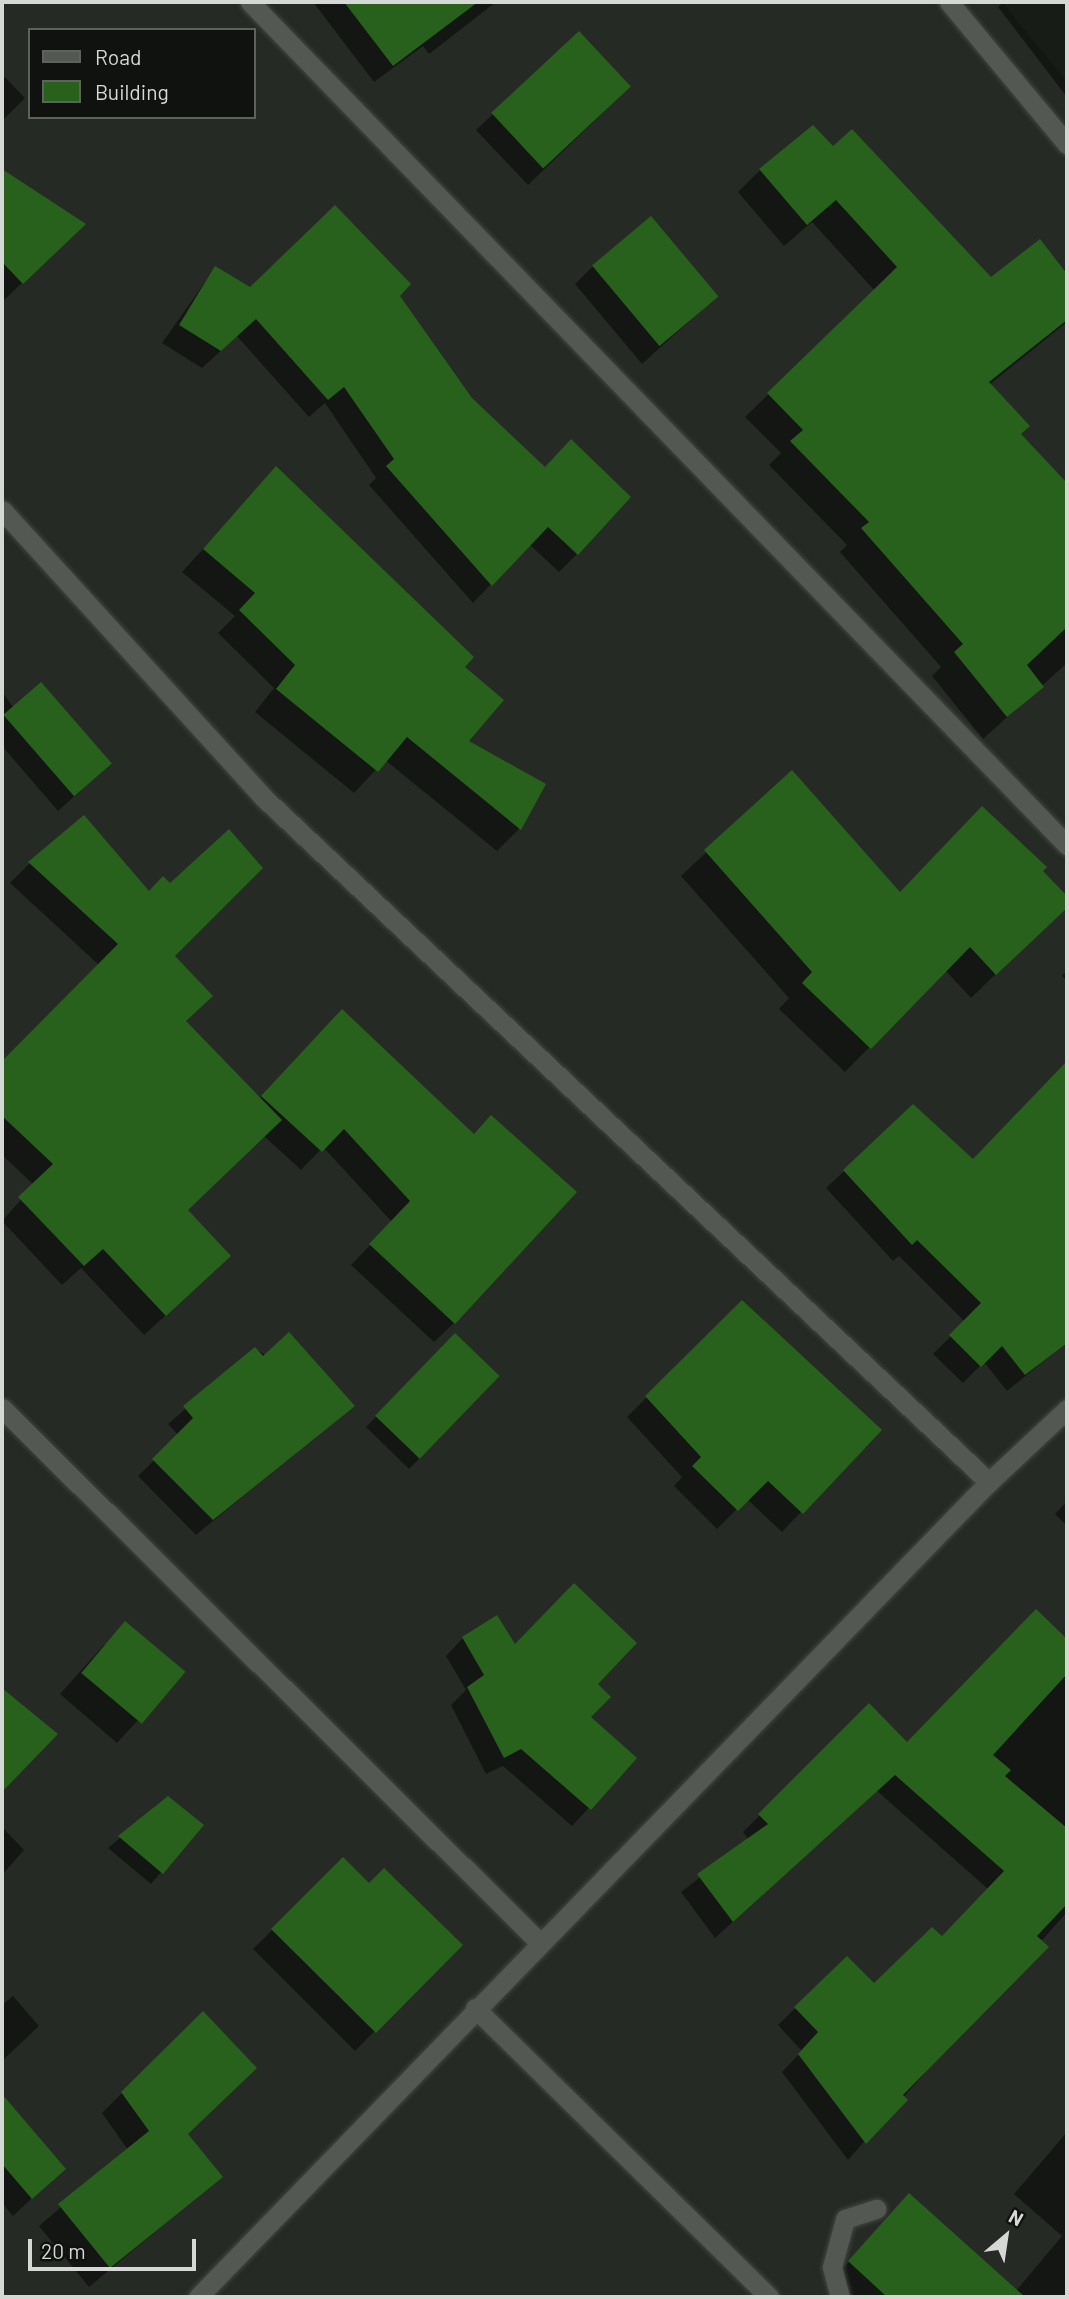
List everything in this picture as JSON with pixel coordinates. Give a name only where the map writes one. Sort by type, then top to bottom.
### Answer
[{"type":"street","points":[[250,2],[1067,845]]},
{"type":"street","points":[[949,2],[1067,144]]},
{"type":"street","points":[[2,510],[263,797],[989,1482]]},
{"type":"street","points":[[2,1408],[539,1942]]},
{"type":"street","points":[[198,2297],[539,1942],[989,1482],[1067,1409]]},
{"type":"street","points":[[475,2008],[769,2297]]},
{"type":"street","points":[[840,2297],[832,2267],[845,2219],[876,2209]]},
{"type":"shaded area","points":[[1002,2],[1067,2],[1067,82]]},
{"type":"building","points":[[344,2],[478,2],[393,66]]},
{"type":"building","points":[[579,31],[631,87],[543,168],[491,113]]},
{"type":"building","points":[[813,125],[833,146],[852,129],[991,277],[1040,239],[1067,274],[1067,320],[989,382],[1030,426],[1021,434],[1067,483],[1067,627],[1027,665],[1044,687],[1007,717],[954,652],[963,644],[861,528],[869,522],[790,441],[803,430],[767,393],[897,267],[836,200],[807,225],[759,169]]},
{"type":"building","points":[[2,169],[86,224],[23,284],[2,262]]},
{"type":"building","points":[[335,205],[411,284],[400,296],[472,398],[545,467],[571,439],[631,497],[578,555],[548,527],[492,586],[386,466],[394,459],[344,387],[328,400],[256,319],[221,351],[179,325],[215,266],[250,287]]},
{"type":"building","points":[[651,216],[718,296],[660,346],[592,265]]},
{"type":"building","points":[[276,466],[474,657],[465,667],[504,700],[469,741],[546,784],[521,830],[407,737],[378,772],[276,689],[295,665],[239,610],[255,593],[203,549]]},
{"type":"building","points":[[41,682],[112,764],[74,796],[3,715]]},
{"type":"building","points":[[792,770],[900,892],[982,806],[1047,867],[1043,871],[1067,896],[1067,908],[996,975],[970,947],[871,1049],[802,983],[812,972],[704,850]]},
{"type":"building","points":[[84,815],[149,891],[163,876],[170,883],[229,829],[263,868],[175,956],[213,996],[186,1021],[282,1120],[188,1210],[231,1256],[166,1316],[103,1249],[84,1266],[18,1197],[53,1164],[2,1116],[2,1061],[118,944],[28,862]]},
{"type":"building","points":[[342,1009],[474,1134],[491,1115],[577,1192],[455,1324],[369,1244],[410,1201],[344,1129],[322,1152],[261,1096]]},
{"type":"building","points":[[1067,1061],[1067,1343],[1025,1375],[1002,1346],[981,1367],[949,1335],[981,1303],[917,1240],[912,1245],[843,1170],[913,1104],[973,1159]]},
{"type":"building","points":[[742,1300],[882,1430],[803,1514],[768,1481],[738,1511],[692,1466],[701,1457],[645,1396]]},
{"type":"building","points":[[289,1332],[355,1406],[213,1520],[152,1459],[193,1418],[183,1406],[255,1347],[263,1356]]},
{"type":"building","points":[[455,1333],[500,1376],[420,1459],[375,1416]]},
{"type":"building","points":[[574,1583],[637,1643],[598,1684],[611,1697],[591,1717],[637,1758],[591,1810],[521,1749],[504,1758],[467,1687],[484,1675],[462,1637],[497,1615],[515,1644]]},
{"type":"building","points":[[1036,1609],[1067,1639],[1067,1674],[993,1755],[1011,1770],[1005,1776],[1067,1828],[1067,1904],[1037,1936],[1049,1947],[903,2095],[908,2100],[866,2144],[798,2054],[818,2032],[794,2007],[847,1956],[874,1983],[932,1927],[942,1936],[1004,1871],[895,1775],[733,1922],[697,1874],[768,1824],[758,1814],[869,1703],[907,1742]]},
{"type":"building","points":[[125,1621],[186,1672],[142,1724],[81,1673]]},
{"type":"building","points":[[2,1688],[58,1734],[2,1792]]},
{"type":"building","points":[[168,1796],[204,1825],[163,1874],[118,1836]]},
{"type":"building","points":[[343,1857],[369,1883],[384,1868],[463,1945],[376,2033],[271,1929]]},
{"type":"building","points":[[203,2011],[257,2068],[188,2134],[223,2177],[110,2268],[58,2204],[149,2131],[121,2092]]},
{"type":"building","points":[[2,2094],[66,2169],[32,2199],[2,2164]]},
{"type":"building","points":[[909,2193],[1025,2297],[887,2297],[848,2261]]}]
